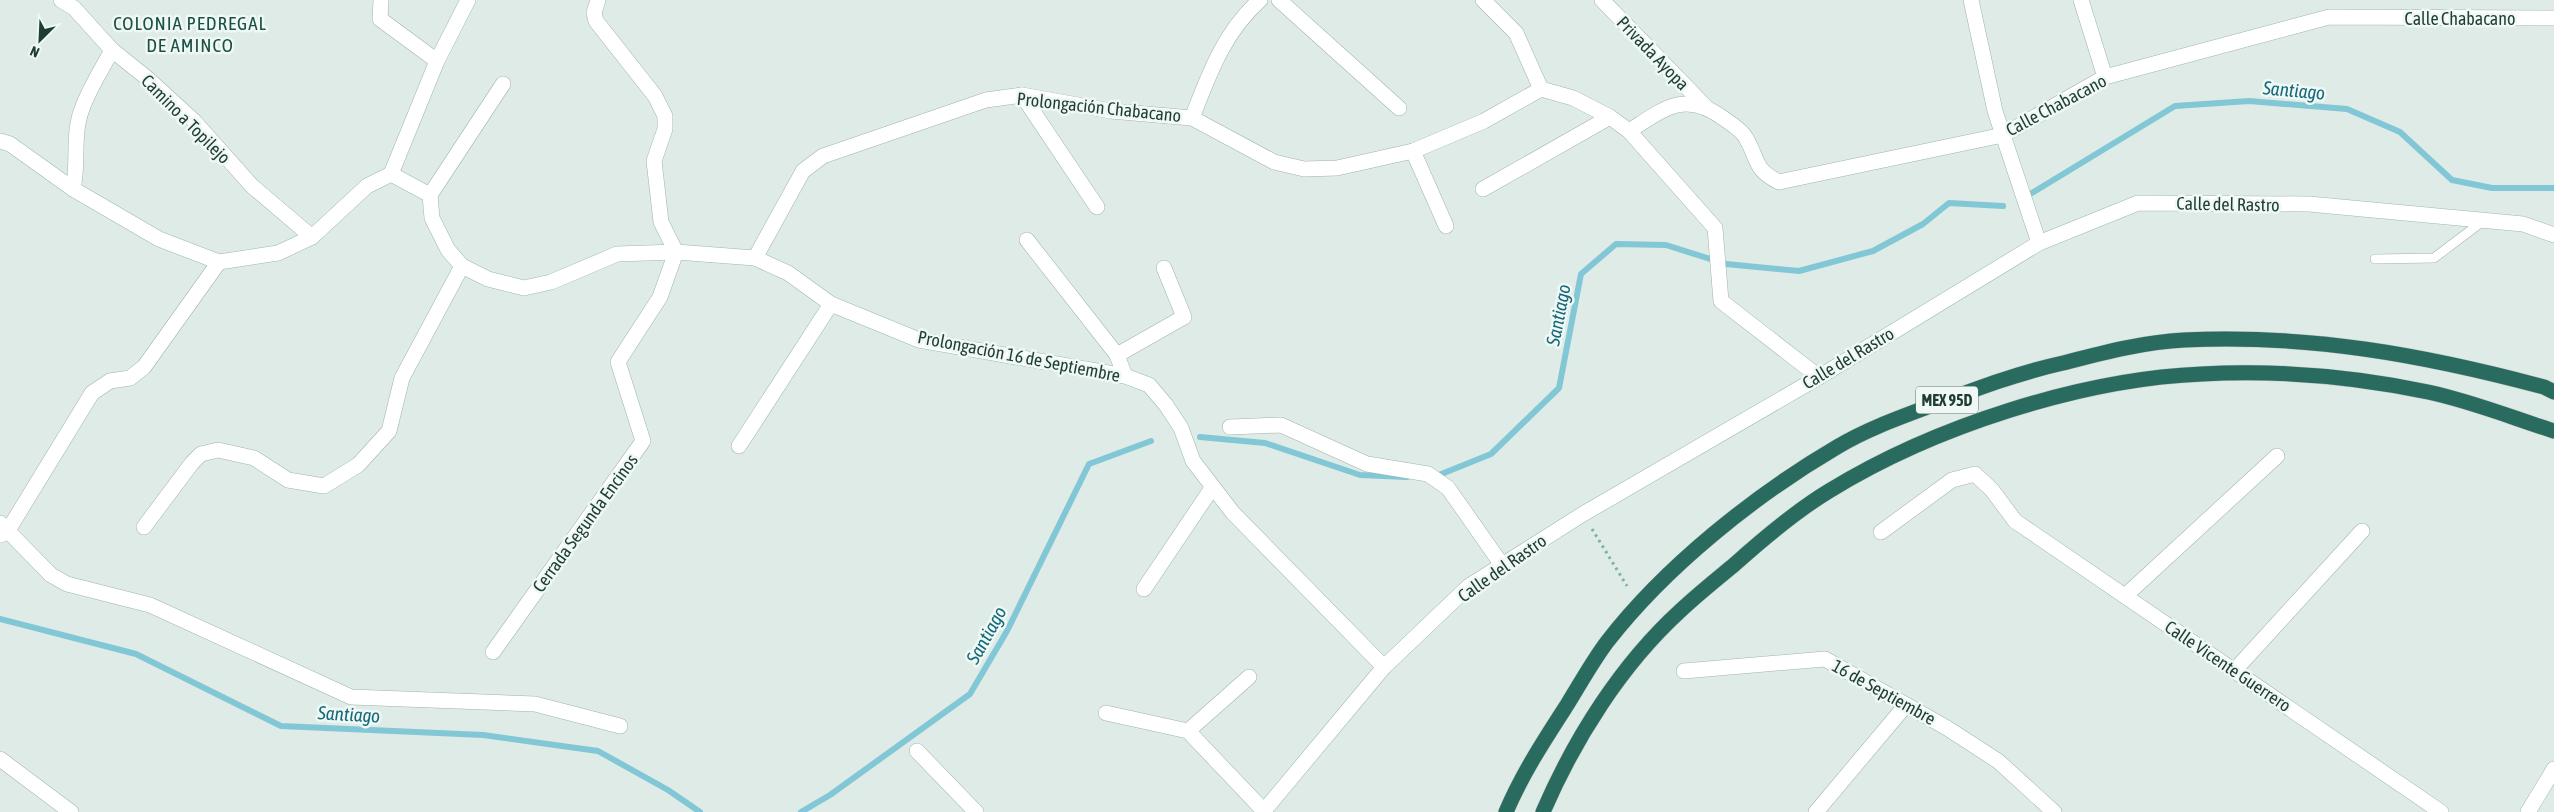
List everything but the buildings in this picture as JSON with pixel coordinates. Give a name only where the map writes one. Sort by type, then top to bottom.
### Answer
[{"type":"highway","name":"MEX 95D","points":[[1506,812],[1539,748],[1607,643],[1650,593],[1740,514],[1838,446],[1892,420],[2016,374],[2114,351],[2182,340],[2257,339],[2323,342],[2386,350],[2474,368],[2544,387],[2554,392]]},
{"type":"highway","name":"MEX 95D","points":[[1543,812],[1580,740],[1612,689],[1679,612],[1761,541],[1828,491],[1903,451],[1993,417],[2070,394],[2131,382],[2202,374],[2268,375],[2350,379],[2431,393],[2554,431]]},
{"type":"street","name":"Camino a Topilejo","points":[[61,0],[74,8],[112,50],[147,78],[194,121],[252,186],[312,237]]},
{"type":"street","points":[[381,0],[380,19],[437,62]]},
{"type":"street","points":[[0,140],[10,144],[73,189],[159,239],[219,262],[278,253],[312,237],[367,186],[390,174],[437,62],[468,0]]},
{"type":"street","points":[[598,0],[594,13],[596,22],[655,96],[665,116],[665,129],[654,161],[661,222],[676,252]]},
{"type":"street","points":[[1192,118],[1216,57],[1252,7],[1260,0]]},
{"type":"street","points":[[1279,0],[1399,108]]},
{"type":"street","points":[[1482,0],[1516,33],[1541,89],[1574,98],[1610,116],[1629,131],[1715,228],[1721,301],[1819,377]]},
{"type":"street","name":"Privada Ayopa","points":[[1602,0],[1706,106]]},
{"type":"street","points":[[1971,0],[1995,111],[2038,243]]},
{"type":"street","points":[[2081,0],[2105,77]]},
{"type":"street","name":"Calle Chabacano","points":[[1706,106],[1745,135],[1763,174],[1779,182],[2003,135],[2105,77],[2329,17],[2554,18]]},
{"type":"street","points":[[73,189],[77,171],[77,132],[81,109],[112,50]]},
{"type":"street","points":[[390,174],[430,195],[503,84]]},
{"type":"street","name":"Prolongación Chabacano","points":[[755,258],[803,171],[823,156],[986,100],[1022,95],[1111,110],[1192,118],[1274,162],[1304,169],[1338,168],[1413,151],[1484,121],[1541,89]]},
{"type":"street","points":[[1022,95],[1097,207]]},
{"type":"street","points":[[1629,131],[1667,108],[1684,103],[1706,106]]},
{"type":"street","points":[[1483,189],[1610,116]]},
{"type":"street","points":[[1413,151],[1446,226]]},
{"type":"street","name":"Prolongación 16 de Septiembre","points":[[430,195],[432,218],[448,250],[462,266],[488,279],[524,288],[551,282],[617,254],[676,252],[755,258],[788,273],[831,304],[919,340],[1125,376],[1150,385],[1181,428],[1193,461],[1212,488],[1233,513],[1384,667]]},
{"type":"street","name":"Calle del Rastro","points":[[1264,812],[1384,667],[1469,586],[1583,514],[1819,377],[2038,243],[2138,203],[2310,204],[2523,224],[2554,234]]},
{"type":"street","points":[[1027,240],[1116,355],[1125,376]]},
{"type":"street","name":"Cerrada Segunda Encinos","points":[[493,652],[643,441],[618,362],[660,297],[676,252]]},
{"type":"street","points":[[219,262],[144,367],[130,378],[110,381],[92,393],[2,530],[51,575],[66,584],[150,604],[351,697],[535,704],[620,726]]},
{"type":"street","points":[[144,527],[201,454],[218,450],[254,458],[288,480],[324,486],[358,465],[389,431],[402,378],[462,266]]},
{"type":"street","points":[[1116,355],[1184,318],[1164,268]]},
{"type":"street","points":[[739,446],[831,304]]},
{"type":"street","points":[[1230,427],[1281,425],[1367,464],[1428,474],[1448,488],[1502,566]]},
{"type":"street","points":[[2125,596],[2277,456]]},
{"type":"street","name":"Calle Vicente Guerrero","points":[[1881,532],[1952,480],[1975,474],[1992,490],[2015,521],[2441,812]]},
{"type":"street","points":[[1144,589],[1212,488]]},
{"type":"street","points":[[2234,671],[2362,531]]},
{"type":"street","name":"16 de Septiembre","points":[[1684,672],[1825,659],[1947,728],[1998,761],[2054,812]]},
{"type":"street","points":[[1188,731],[1249,677]]},
{"type":"street","points":[[1816,812],[1906,705]]},
{"type":"street","points":[[1106,713],[1188,731],[1264,812]]},
{"type":"street","points":[[917,751],[976,812]]},
{"type":"street","points":[[0,759],[71,812]]},
{"type":"street","points":[[2528,812],[2554,770]]},
{"type":"lane","points":[[2375,259],[2434,258],[2483,221]]},
{"type":"path","points":[[1583,514],[1627,586]]},
{"type":"waterway","name":"Santiago","points":[[2032,193],[2175,106],[2249,101],[2347,109],[2400,132],[2452,180],[2492,188],[2554,188]]},
{"type":"waterway","name":"Santiago","points":[[1434,477],[1491,454],[1559,388],[1581,274],[1616,244],[1666,245],[1726,264],[1799,271],[1873,251],[1923,224],[1949,203],[2003,206]]},
{"type":"waterway","name":"Santiago","points":[[1200,437],[1265,443],[1360,475],[1407,477]]},
{"type":"waterway","name":"Santiago","points":[[801,812],[830,795],[970,694],[1007,631],[1089,464],[1151,441]]},
{"type":"waterway","name":"Santiago","points":[[0,619],[136,654],[281,726],[483,735],[598,751],[668,790],[700,812]]},
{"type":"district","name":"COLONIA PEDREGAL DE AMINCO","points":[[190,34]]}]
